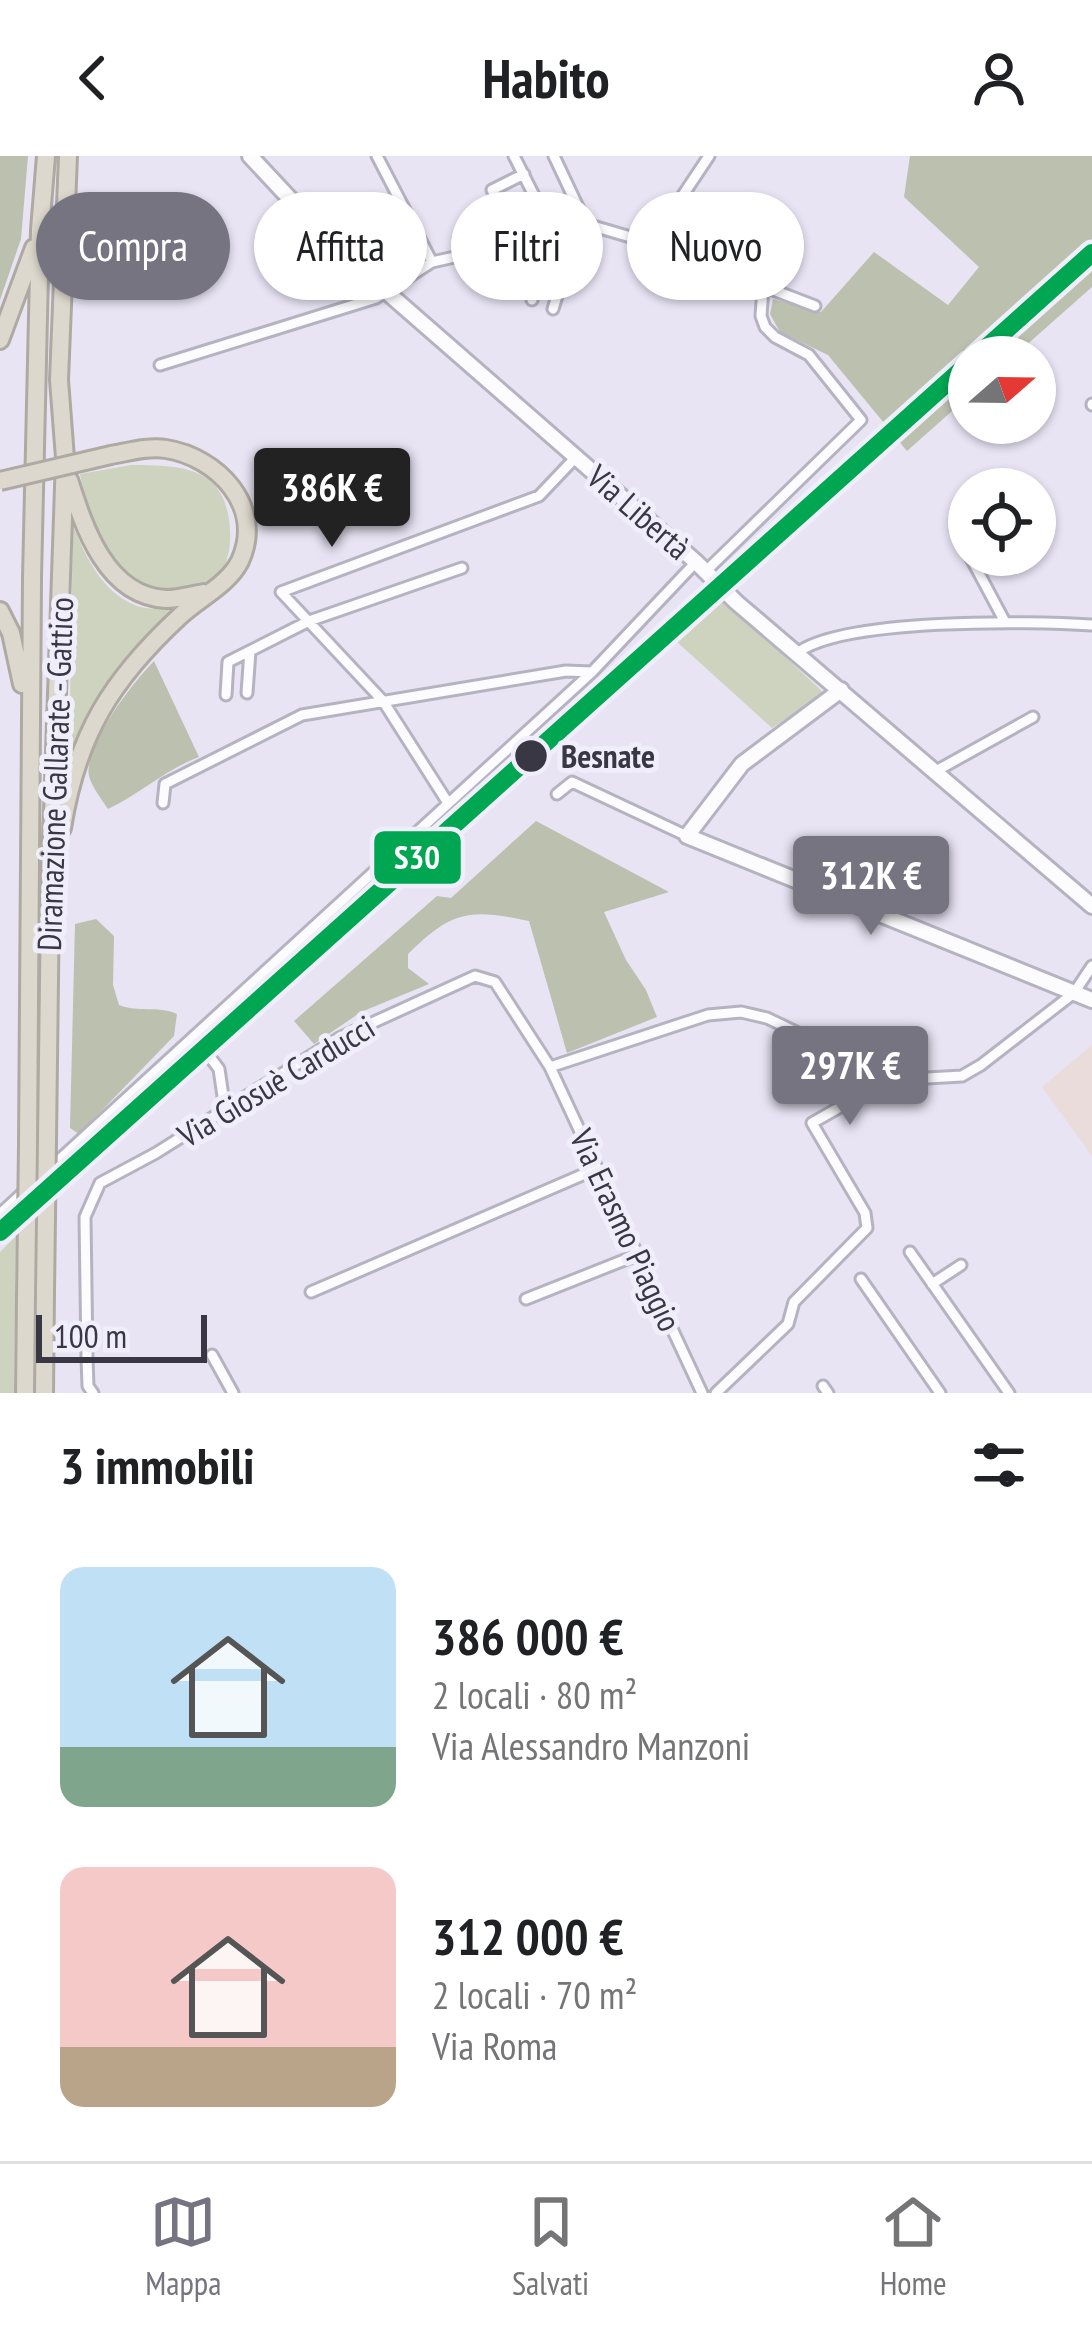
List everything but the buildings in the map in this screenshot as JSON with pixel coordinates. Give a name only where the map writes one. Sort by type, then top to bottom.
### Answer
[{"type":"highway","name":"Diramazione Gallarate - Gattico","points":[[43,192],[46,156]]},
{"type":"highway","name":"Diramazione Gallarate - Gattico","points":[[44,1393],[50,900],[65,458],[59,380],[68,156]]},
{"type":"highway","points":[[0,340],[36,241]]},
{"type":"highway","name":"Diramazione Gallarate - Gattico","points":[[25,1393],[39,300]]},
{"type":"highway","points":[[0,481],[161,448],[192,456],[215,469],[242,502],[247,527],[241,559],[223,584],[205,593],[142,651],[92,721],[65,806],[50,900]]},
{"type":"highway","points":[[65,458],[82,524],[116,575],[131,588],[165,599],[205,593]]},
{"type":"highway","points":[[0,611],[22,674],[20,809],[30,901]]},
{"type":"street","name":"Via Libertà","points":[[250,156],[282,192]]},
{"type":"street","points":[[377,156],[432,262]]},
{"type":"street","points":[[514,156],[533,192]]},
{"type":"street","points":[[554,156],[568,192]]},
{"type":"street","points":[[686,192],[710,156]]},
{"type":"street","points":[[493,192],[524,174]]},
{"type":"street","points":[[427,265],[451,258]]},
{"type":"street","points":[[160,365],[359,300]]},
{"type":"street","name":"Via Libertà","points":[[397,300],[728,594],[1092,906]]},
{"type":"street","points":[[553,309],[556,300]]},
{"type":"street","points":[[0,1214],[861,420],[809,355],[765,327],[763,300]]},
{"type":"street","points":[[799,300],[815,306]]},
{"type":"street","points":[[448,803],[383,700],[281,592],[538,496],[576,457]]},
{"type":"street","points":[[226,695],[228,662],[309,621],[462,568]]},
{"type":"street","points":[[980,576],[1005,622]]},
{"type":"street","points":[[797,652],[827,639],[861,634],[1005,622],[1092,626]]},
{"type":"street","points":[[248,693],[250,651]]},
{"type":"street","points":[[163,803],[165,784],[302,715],[566,671],[592,672]]},
{"type":"street","points":[[687,836],[742,764],[841,690]]},
{"type":"street","points":[[936,771],[1033,717]]},
{"type":"street","points":[[556,794],[572,782],[687,836],[1092,1000]]},
{"type":"street","points":[[550,1067],[708,1015],[741,1012],[767,1018],[856,1063],[890,1073],[948,1078],[971,1072],[1074,993],[1092,966]]},
{"type":"street","name":"Via Giosuè Carducci","points":[[93,1393],[88,1386],[85,1217],[100,1183],[339,1037],[475,976],[495,982],[550,1067]]},
{"type":"street","points":[[194,1036],[219,1069],[225,1110]]},
{"type":"street","name":"Via Erasmo Piaggio","points":[[550,1067],[702,1393]]},
{"type":"street","points":[[716,1393],[785,1327],[794,1302],[867,1228],[865,1213],[812,1123],[884,1082],[890,1073]]},
{"type":"street","points":[[310,1292],[596,1169]]},
{"type":"street","points":[[910,1252],[1009,1393]]},
{"type":"street","points":[[526,1299],[637,1255]]},
{"type":"street","points":[[932,1284],[961,1265]]},
{"type":"street","points":[[861,1279],[940,1393]]},
{"type":"street","points":[[212,1355],[233,1393]]},
{"type":"shaded area","points":[[1092,1045],[1092,1156],[1042,1087]]},
{"type":"green space","points":[[0,156],[28,156],[21,239],[0,300]]},
{"type":"green space","points":[[910,156],[1092,156],[1092,287],[1037,336],[948,336],[948,415],[907,451],[828,355],[780,332],[770,314],[773,300],[821,312],[874,252],[948,305],[979,267],[904,197]]},
{"type":"green space","points":[[131,465],[184,469],[199,474],[221,493],[230,541],[225,564],[216,577],[185,588],[162,589],[141,584],[110,556],[90,517],[80,474]]},
{"type":"green space","points":[[73,525],[89,561],[114,592],[137,606],[175,611],[113,679],[90,714],[69,761]]},
{"type":"green space","points":[[724,600],[825,694],[772,728],[677,642]]},
{"type":"green space","points":[[154,661],[199,757],[108,809],[89,776],[89,763],[123,698]]},
{"type":"green space","points":[[536,821],[669,892],[604,912],[657,1017],[567,1053],[529,921],[476,914],[450,921],[408,954],[408,968],[429,984],[361,1012],[314,1044],[294,1021],[437,896],[451,898]]},
{"type":"green space","points":[[96,919],[114,936],[113,985],[119,1005],[177,1014],[174,1036],[79,1134],[70,1128],[75,924]]},
{"type":"green space","points":[[16,1236],[14,1393],[0,1393],[0,1252]]},
{"type":"transit line","name":"S30","points":[[999,336],[1092,253]]},
{"type":"transit line","name":"S30","points":[[0,1232],[948,382]]},
{"type":"place","name":"Besnate","points":[[531,756]]}]
